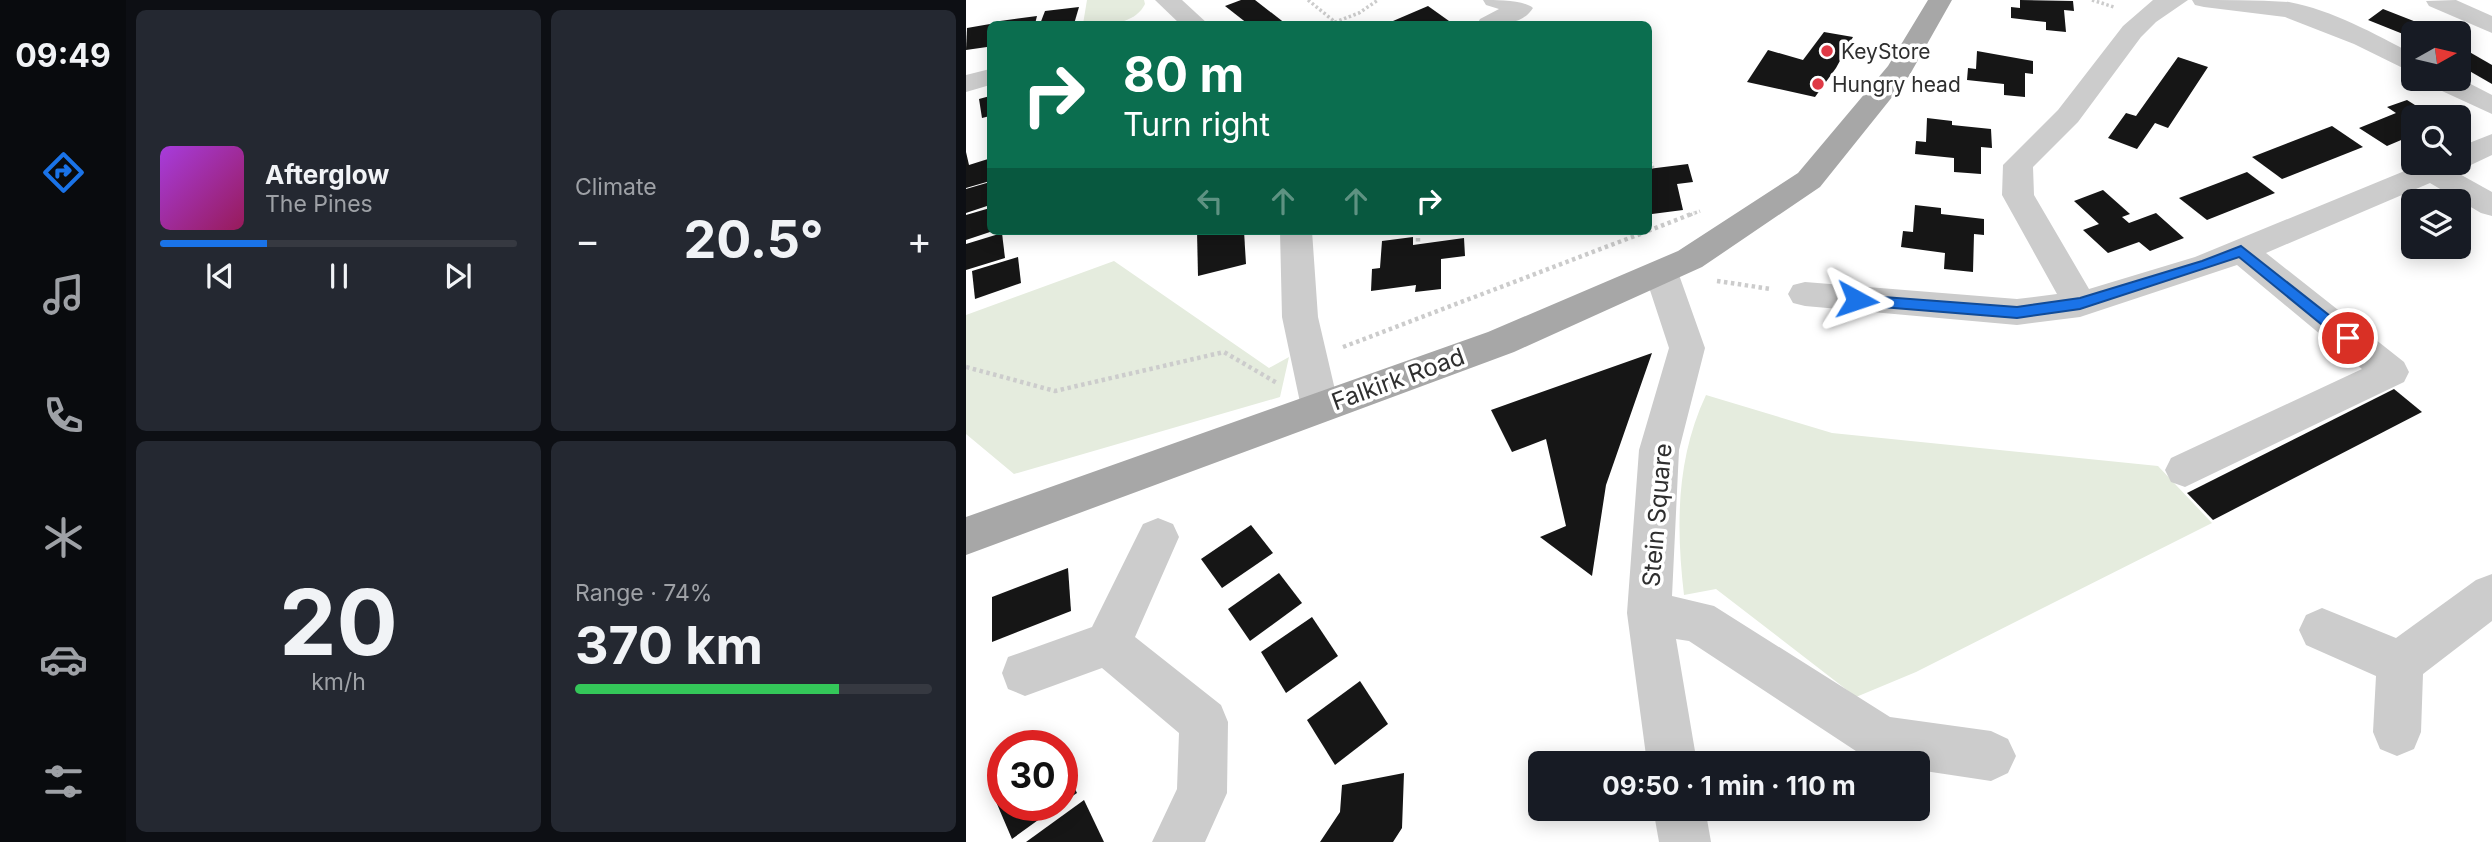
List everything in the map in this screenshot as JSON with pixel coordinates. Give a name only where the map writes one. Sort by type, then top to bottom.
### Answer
[{"type":"main road","name":"Falkirk Road","points":[[966,536],[1501,342],[1690,259],[1809,180],[1899,70],[1940,0]]},
{"type":"street","points":[[1167,0],[1191,20]]},
{"type":"street","points":[[1494,0],[1521,8],[1495,21]]},
{"type":"street","points":[[2080,304],[2018,195],[2018,165],[2066,118],[2146,16],[2167,1],[2176,0]]},
{"type":"street","points":[[2204,0],[2294,5],[2401,59]]},
{"type":"street","points":[[2438,1],[2492,25]]},
{"type":"street","points":[[966,84],[987,78]]},
{"type":"street","points":[[2463,91],[2492,106]]},
{"type":"street","points":[[2471,152],[2492,142]]},
{"type":"street","points":[[1805,294],[1855,287],[2017,313],[2080,304],[2207,265],[2421,175]]},
{"type":"street","points":[[2459,175],[2492,206]]},
{"type":"street","points":[[1296,235],[1300,317],[1320,408]]},
{"type":"street","points":[[2185,470],[2391,372],[2241,251]]},
{"type":"street","name":"Stein Square","points":[[1661,272],[1687,348],[1659,450],[1649,613],[1670,751]]},
{"type":"street","points":[[1024,673],[1108,645],[1158,537]]},
{"type":"street","points":[[2400,663],[2492,595]]},
{"type":"street","points":[[1649,613],[1698,621],[1882,740],[1991,756]]},
{"type":"street","points":[[2322,630],[2400,663]]},
{"type":"street","points":[[1108,645],[1204,722],[1202,793],[1178,842]]},
{"type":"street","points":[[2397,732],[2400,663]]},
{"type":"street","points":[[1681,821],[1685,842]]},
{"type":"path","points":[[1308,0],[1335,21]]},
{"type":"path","points":[[1338,21],[1378,0]]},
{"type":"path","points":[[1418,235],[1418,244]]},
{"type":"path","points":[[1310,360],[1638,235]]},
{"type":"path","points":[[1661,272],[1805,294]]},
{"type":"path","points":[[966,367],[1055,391],[1224,352],[1320,408]]},
{"type":"shaded area","points":[[1087,0],[1144,0],[1145,4],[1140,11],[1123,21],[1084,21]]},
{"type":"shaded area","points":[[1114,261],[1269,368],[1289,357],[1280,397],[1014,474],[966,434],[966,315]]},
{"type":"shaded area","points":[[1706,395],[1832,433],[2158,466],[2212,523],[1916,672],[1856,697],[1716,589],[1684,595],[1680,544],[1681,493],[1689,444]]},
{"type":"building","points":[[1241,0],[1255,0],[1282,21],[1244,21],[1225,6]]},
{"type":"building","points":[[2020,0],[2073,1],[2074,11],[2064,10],[2066,32],[2046,30],[2046,22],[2011,18],[2011,7],[2020,8]]},
{"type":"building","points":[[1428,6],[1449,21],[1393,21]]},
{"type":"building","points":[[1079,7],[1075,21],[1041,21],[1045,11]]},
{"type":"building","points":[[2383,9],[2414,21],[2401,21],[2401,33],[2368,20]]},
{"type":"building","points":[[1037,16],[1036,21],[1000,21]]},
{"type":"building","points":[[987,25],[987,47],[966,50],[967,28]]},
{"type":"building","points":[[1824,32],[1853,37],[1836,68],[1815,97],[1747,82],[1768,50],[1803,60]]},
{"type":"building","points":[[1977,51],[2033,61],[2033,74],[2025,73],[2025,97],[2004,95],[2004,84],[1967,80],[1968,68],[1976,69]]},
{"type":"building","points":[[2471,53],[2492,65],[2492,84],[2471,72]]},
{"type":"building","points":[[2178,57],[2208,67],[2168,128],[2155,123],[2137,149],[2108,138],[2126,113],[2136,116]]},
{"type":"building","points":[[987,97],[987,117],[982,118],[979,99]]},
{"type":"building","points":[[2407,100],[2415,105],[2401,105],[2401,140],[2387,146],[2359,128],[2396,113],[2387,107]]},
{"type":"building","points":[[1927,118],[1952,121],[1952,125],[1991,129],[1992,148],[1981,147],[1981,174],[1954,172],[1954,158],[1915,154],[1916,141],[1926,142]]},
{"type":"building","points":[[2332,126],[2363,147],[2282,179],[2252,157]]},
{"type":"building","points":[[966,152],[969,165],[987,159],[987,182],[966,188]]},
{"type":"building","points":[[1688,164],[1693,182],[1677,184],[1683,210],[1652,214],[1652,168]]},
{"type":"building","points":[[2247,172],[2275,193],[2207,220],[2179,198]]},
{"type":"building","points":[[987,183],[987,206],[966,213],[966,189]]},
{"type":"building","points":[[2103,190],[2130,214],[2122,217],[2129,223],[2156,213],[2184,238],[2150,251],[2139,242],[2108,253],[2083,230],[2099,224],[2074,201]]},
{"type":"building","points":[[1915,205],[1941,208],[1941,214],[1984,219],[1984,235],[1974,234],[1973,272],[1944,269],[1945,253],[1901,247],[1903,231],[1913,232]]},
{"type":"building","points":[[987,209],[987,233],[966,240],[966,215]]},
{"type":"building","points":[[1002,235],[1005,258],[966,270],[966,244]]},
{"type":"building","points":[[1197,235],[1244,235],[1246,264],[1198,276]]},
{"type":"building","points":[[1413,237],[1413,245],[1464,238],[1465,256],[1441,259],[1441,289],[1415,292],[1416,285],[1371,291],[1372,269],[1380,268],[1382,241]]},
{"type":"building","points":[[1018,257],[1021,283],[975,299],[972,271]]},
{"type":"building","points":[[1652,353],[1606,485],[1592,576],[1540,537],[1566,526],[1546,439],[1512,452],[1491,410]]},
{"type":"building","points":[[2394,389],[2422,412],[2213,520],[2187,493]]},
{"type":"building","points":[[1251,525],[1273,553],[1222,588],[1201,559]]},
{"type":"building","points":[[1068,568],[1071,611],[992,642],[992,597]]},
{"type":"building","points":[[1279,573],[1302,603],[1250,641],[1228,609]]},
{"type":"building","points":[[1312,617],[1338,656],[1286,693],[1261,652]]},
{"type":"building","points":[[1360,681],[1388,724],[1335,765],[1307,720]]},
{"type":"building","points":[[1404,773],[1402,828],[1393,842],[1320,842],[1340,812],[1342,785]]},
{"type":"building","points":[[1084,800],[1104,842],[1026,842],[1055,821],[1078,821],[1078,804]]},
{"type":"building","points":[[1004,821],[1037,821],[1012,839]]},
{"type":"place","name":"KeyStore","points":[[1827,51]]},
{"type":"place","name":"Hungry head","points":[[1818,84]]},
{"type":"route","points":[[1857,300],[2017,313],[2080,304],[2207,265],[2241,251],[2348,338]]}]
